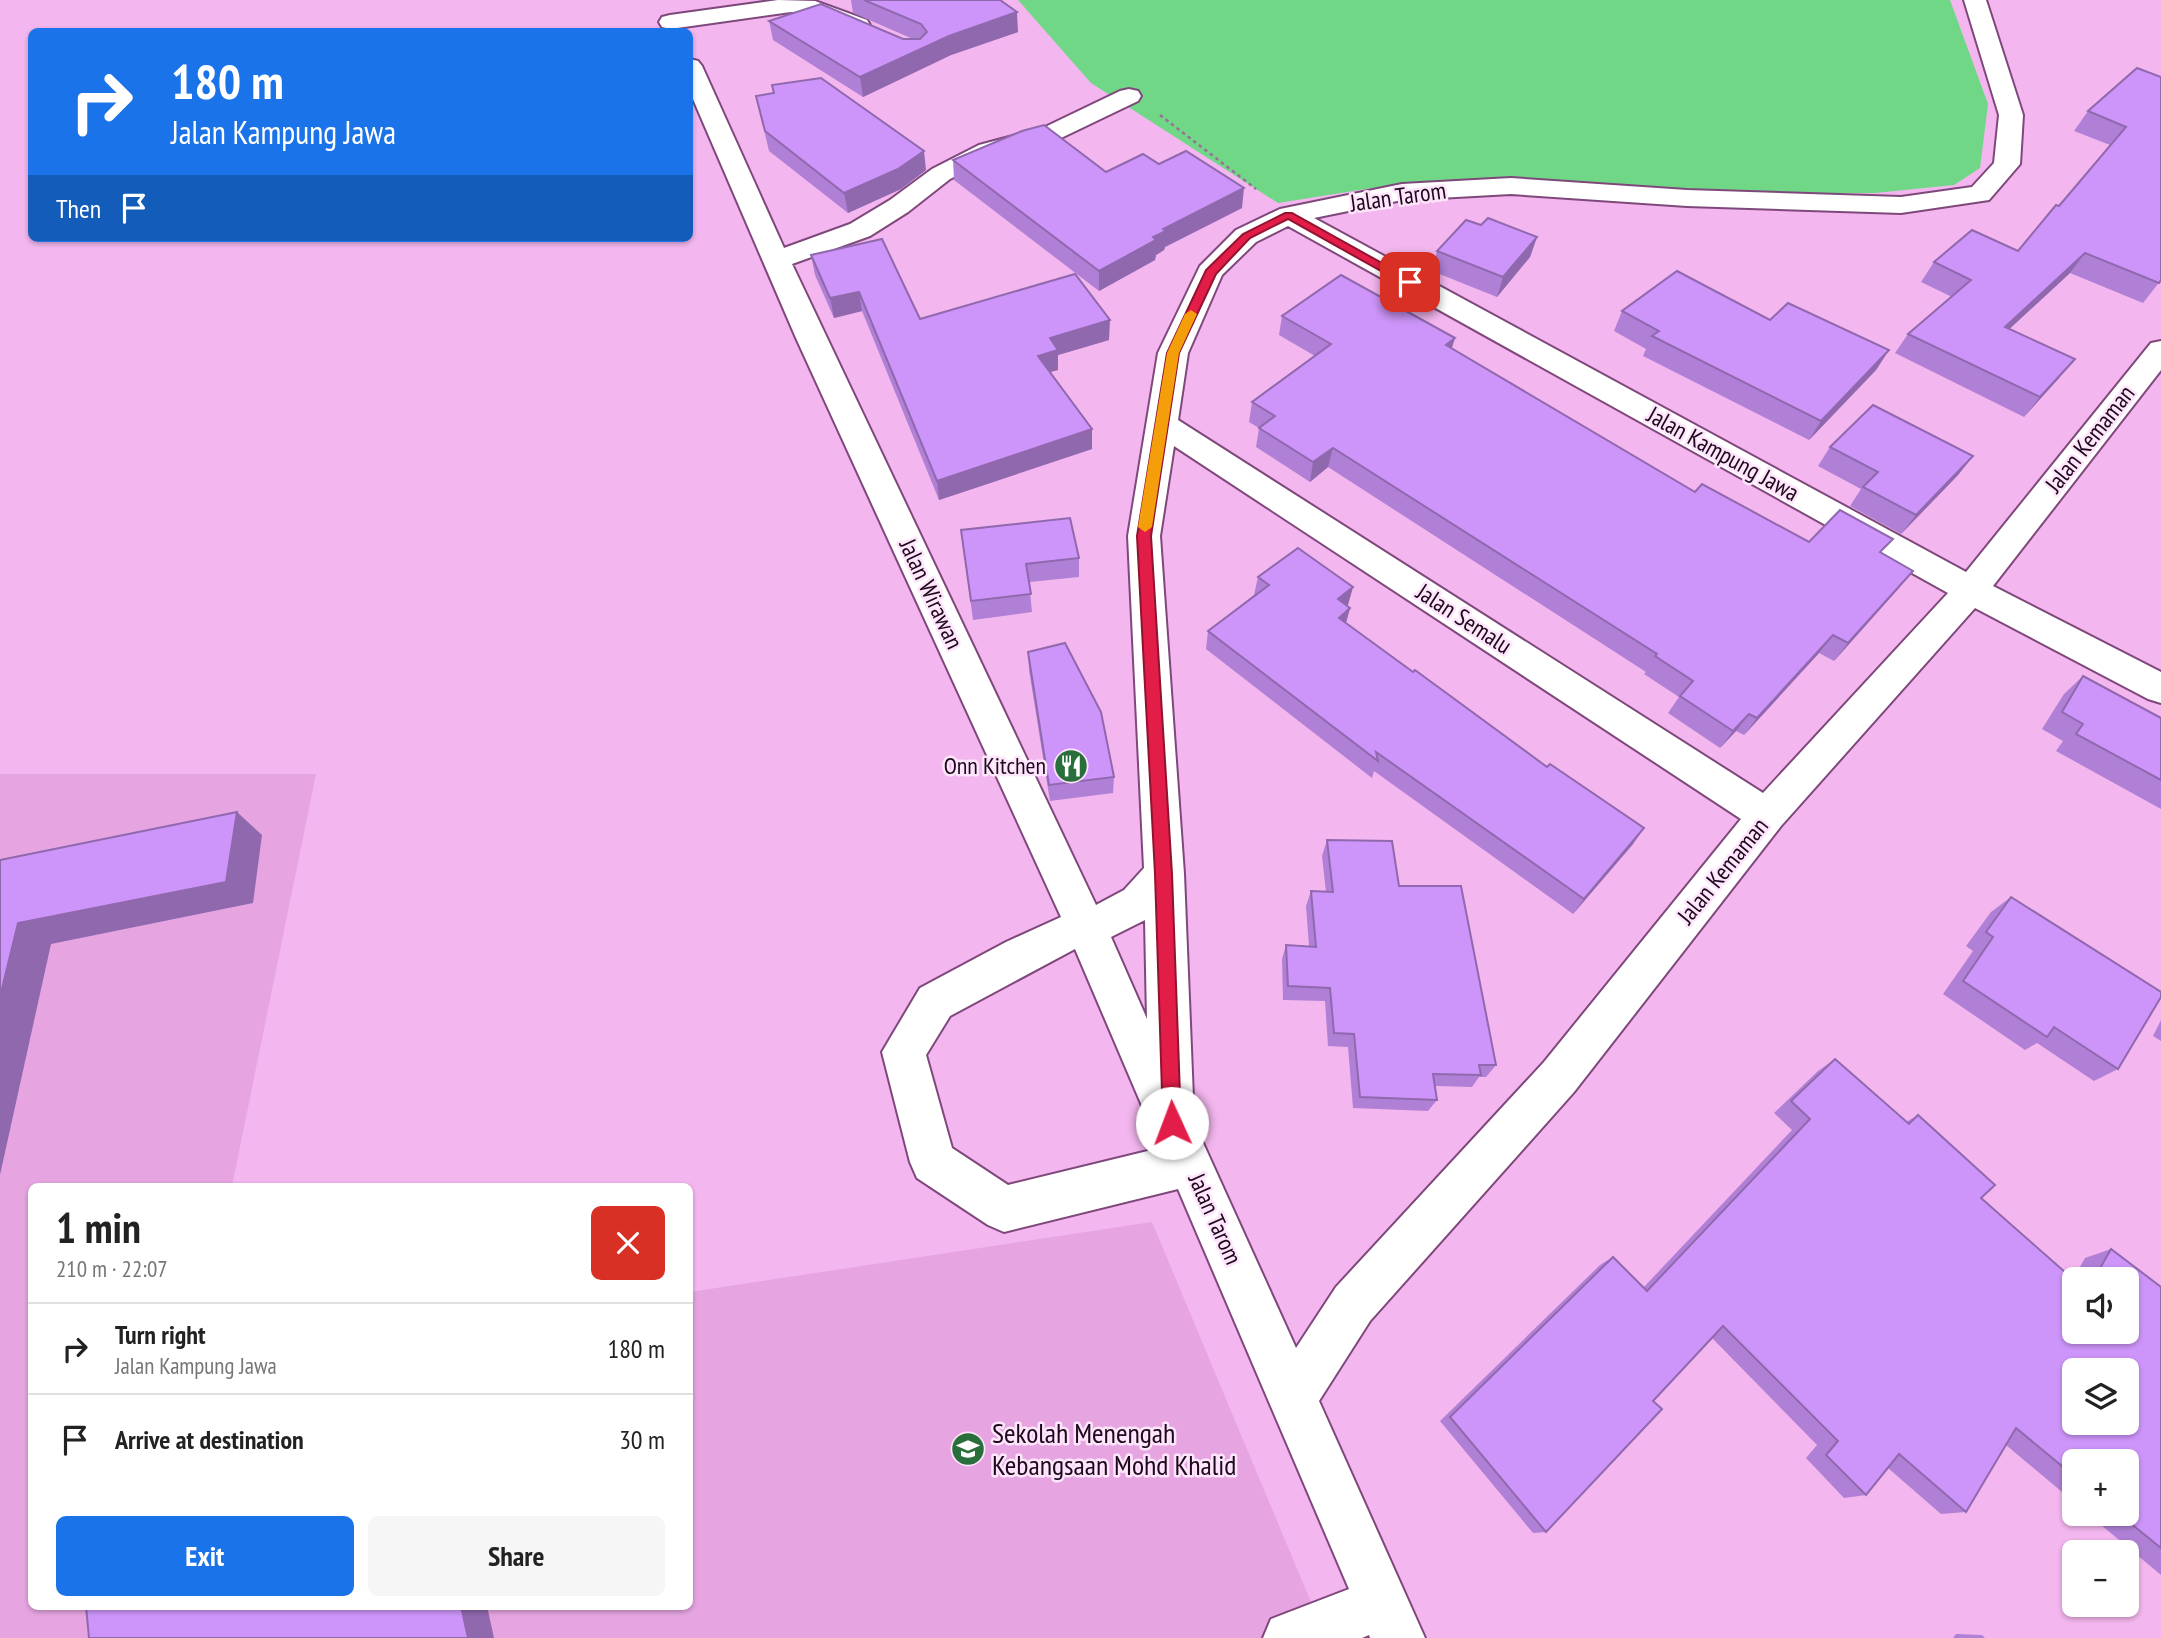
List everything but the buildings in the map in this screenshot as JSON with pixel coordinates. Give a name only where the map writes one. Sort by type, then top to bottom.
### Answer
[{"type":"street","points":[[660,0],[672,27],[791,5],[815,8],[881,35]]},
{"type":"street","name":"Jalan Tarom","points":[[1390,1620],[1181,1143],[1144,536],[1173,353],[1210,272],[1247,236],[1289,215],[1402,192],[1511,186],[1688,198],[1901,205],[1980,194],[2007,164],[2011,115],[1975,0]]},
{"type":"street","name":"Jalan Wirawan","points":[[693,73],[776,260],[1085,925],[1181,1143]]},
{"type":"street","points":[[776,260],[860,230],[899,206],[941,174],[988,150],[1052,133],[1129,96]]},
{"type":"street","name":"Jalan Kampung Jawa","points":[[1289,215],[1971,590],[2161,689]]},
{"type":"street","name":"Jalan Kemaman","points":[[1293,1397],[1353,1304],[1559,1077],[1767,816],[1971,590],[2161,350]]},
{"type":"street","name":"Jalan Semalu","points":[[1160,423],[1767,816]]},
{"type":"street","points":[[1164,874],[1138,903],[1108,920],[1085,925],[935,1002],[904,1052],[933,1163],[1004,1209],[1181,1143]]},
{"type":"street","points":[[1290,1638],[1390,1620]]},
{"type":"path","points":[[1129,96],[1187,135],[1289,215]]},
{"type":"shaded area","name":"Sekolah Menengah Kebangsaan Mohd Khalid","points":[[0,774],[316,774],[233,1183],[28,1183],[28,1610],[693,1610],[693,1292],[1152,1222],[1326,1638],[0,1638]]},
{"type":"green space","points":[[1018,0],[1950,0],[1988,104],[1980,168],[1954,185],[1875,193],[1682,194],[1522,181],[1372,188],[1278,203],[1091,83]]},
{"type":"slow traffic","points":[[1145,527],[1173,353],[1191,314]]},
{"type":"place","name":"Onn Kitchen","points":[[1071,766]]},
{"type":"place","name":"Sekolah Menengah Kebangsaan Mohd Khalid","points":[[968,1449]]},
{"type":"route","points":[[1172,1123],[1164,874],[1144,536],[1173,353],[1210,272],[1247,236],[1289,215],[1410,282]]}]
